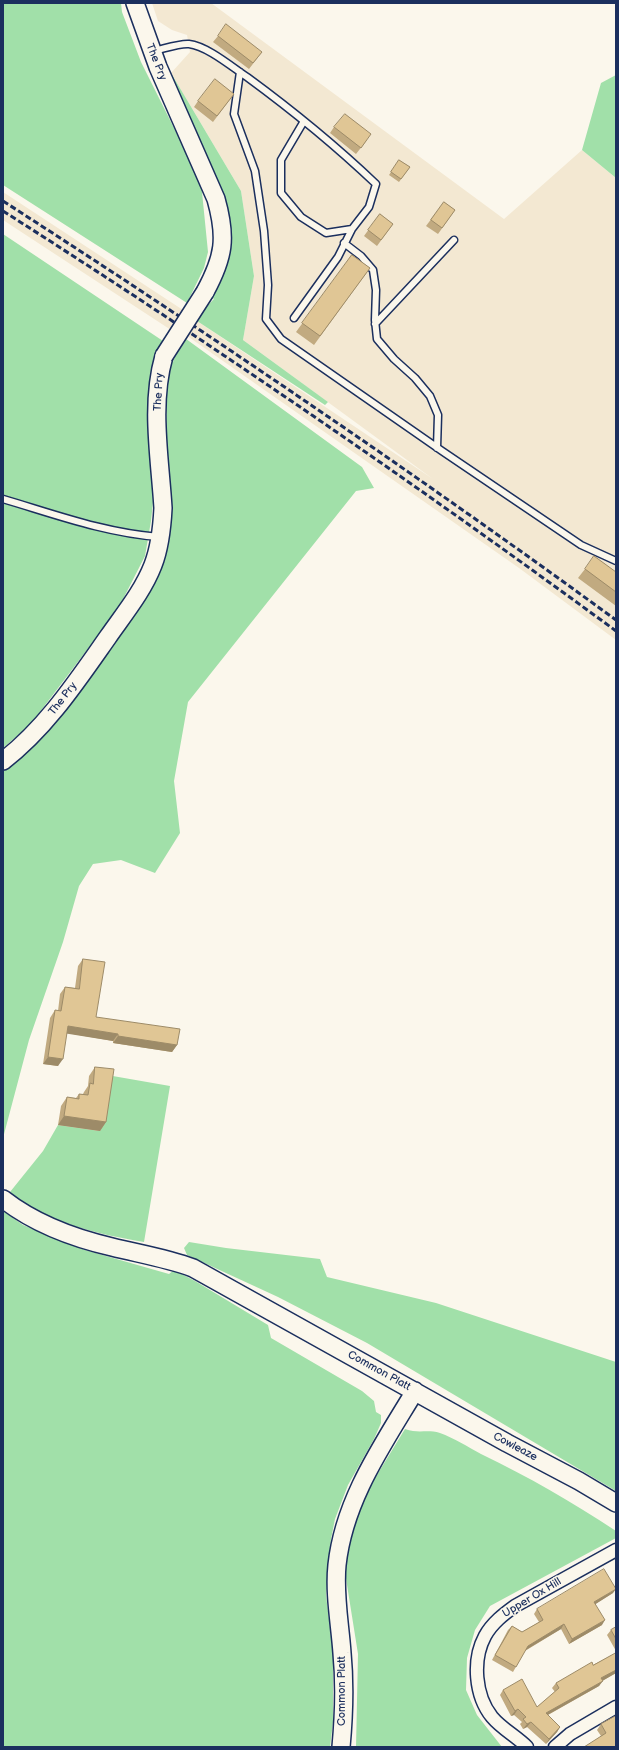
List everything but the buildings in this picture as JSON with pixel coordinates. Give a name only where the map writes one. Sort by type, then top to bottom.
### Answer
[{"type":"main road","name":"The Pry","points":[[3,761],[34,734],[86,669],[144,583],[152,566],[160,538],[163,508],[157,401],[160,372],[164,356],[205,292],[220,261],[222,241],[221,218],[216,199],[152,51],[135,3]]},
{"type":"main road","name":"Common Platt","points":[[3,1199],[26,1215],[75,1237],[161,1257],[192,1268],[415,1391],[354,1498],[340,1545],[336,1584],[344,1680],[344,1715],[341,1747]]},
{"type":"main road","name":"Cowleaze","points":[[415,1391],[507,1443],[579,1481],[616,1503]]},
{"type":"street","name":"Upper Ox Hill","points":[[527,1747],[501,1727],[484,1705],[479,1689],[477,1673],[478,1658],[485,1635],[502,1615],[511,1609],[616,1550]]},
{"type":"street","points":[[556,1747],[570,1734],[616,1706]]},
{"type":"lane","points":[[152,51],[189,44],[214,53],[340,150],[376,184],[369,207],[352,228],[338,257],[294,318]]},
{"type":"lane","points":[[240,72],[234,114],[255,171],[265,239],[268,285],[266,319],[282,339],[437,448],[581,545],[616,561]]},
{"type":"lane","points":[[304,121],[281,160],[281,193],[301,217],[326,232],[352,228]]},
{"type":"lane","points":[[375,324],[454,240]]},
{"type":"lane","points":[[344,243],[361,256],[373,270],[376,290],[375,324],[377,339],[394,359],[415,378],[430,396],[438,415],[437,448]]},
{"type":"lane","points":[[3,499],[98,527],[135,535],[160,538]]},
{"type":"shaded area","points":[[152,3],[211,3],[504,219],[582,150],[616,178],[616,640],[519,568],[183,333],[194,319],[433,479],[243,340],[254,276],[241,191],[171,73],[190,52],[187,35],[172,30],[158,21]]},
{"type":"shaded area","points":[[3,192],[183,310],[171,330],[3,220]]},
{"type":"green space","points":[[3,3],[121,3],[122,12],[141,62],[201,182],[208,252],[204,268],[187,303],[3,185]]},
{"type":"green space","points":[[171,73],[241,191],[254,276],[243,340],[328,402],[325,405],[194,319],[214,299],[211,296],[222,280],[228,228],[166,76]]},
{"type":"green space","points":[[616,75],[616,178],[582,150],[601,83]]},
{"type":"green space","points":[[3,234],[163,341],[157,350],[160,353],[149,424],[153,502],[145,556],[118,609],[30,725],[3,748]]},
{"type":"green space","points":[[182,336],[362,467],[374,488],[356,491],[188,702],[174,781],[180,833],[155,873],[121,860],[93,864],[79,886],[63,942],[29,1040],[3,1138],[3,769],[95,670],[169,520],[166,440],[167,382],[171,362],[173,362]]},
{"type":"green space","points":[[107,1075],[170,1086],[144,1242],[73,1226],[40,1212],[24,1203],[10,1192],[43,1151],[58,1125],[100,1131]]},
{"type":"green space","points":[[3,1211],[23,1225],[85,1250],[169,1274],[174,1270],[268,1325],[271,1338],[362,1391],[374,1401],[376,1412],[381,1415],[381,1423],[374,1439],[348,1485],[335,1519],[331,1539],[326,1595],[333,1653],[333,1722],[330,1747],[3,1747]]},
{"type":"green space","points":[[189,1242],[320,1259],[327,1277],[436,1303],[616,1362],[616,1491],[367,1343],[278,1297],[187,1255],[184,1248]]},
{"type":"green space","points":[[405,1429],[415,1431],[431,1431],[450,1437],[550,1490],[616,1531],[616,1538],[490,1606],[475,1630],[467,1658],[466,1690],[477,1715],[502,1747],[356,1747],[358,1654],[344,1566],[356,1515],[372,1483]]},
{"type":"railway","points":[[3,201],[236,354],[465,512],[616,620]]},
{"type":"railway","points":[[3,211],[159,312],[313,416],[465,522],[616,631]]}]
